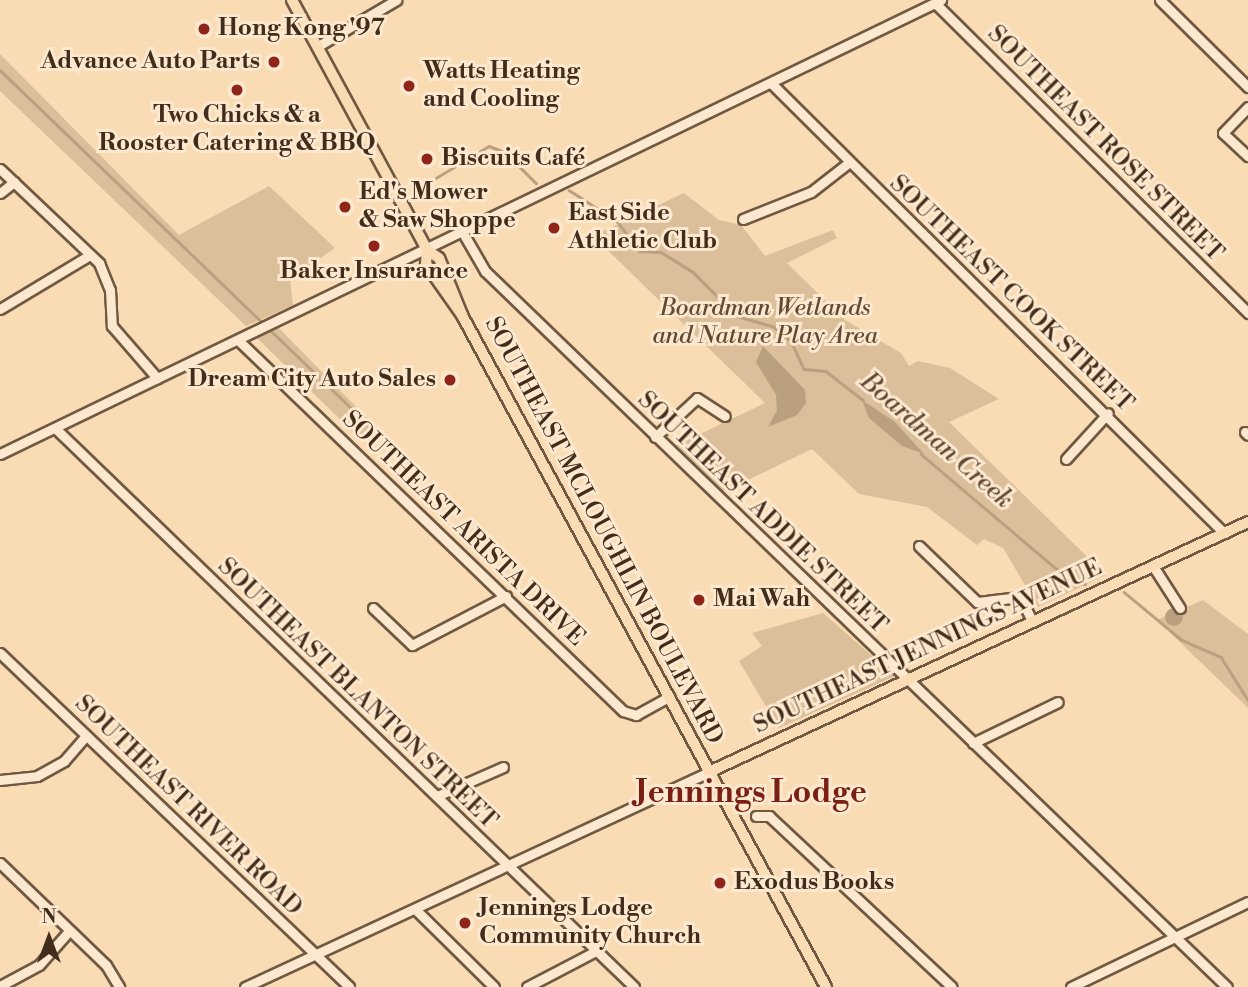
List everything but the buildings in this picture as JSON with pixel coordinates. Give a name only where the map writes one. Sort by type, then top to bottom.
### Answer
[{"type":"main road","name":"SOUTHEAST MCLOUGHLIN BOULEVARD","points":[[292,0],[428,250],[439,258],[463,317],[826,987]]},
{"type":"main road","name":"SOUTHEAST JENNINGS AVENUE","points":[[709,772],[1248,522]]},
{"type":"street","points":[[318,47],[396,0]]},
{"type":"street","points":[[1160,0],[1248,87]]},
{"type":"street","points":[[0,454],[428,250],[938,1]]},
{"type":"street","name":"SOUTHEAST ROSE STREET","points":[[938,1],[1248,313]]},
{"type":"street","name":"SOUTHEAST COOK STREET","points":[[771,83],[847,164],[1108,414],[1224,533]]},
{"type":"street","points":[[1248,107],[1223,133],[1248,156]]},
{"type":"street","points":[[743,219],[811,192],[847,164]]},
{"type":"street","points":[[0,169],[90,255],[106,276],[112,326],[157,379]]},
{"type":"street","points":[[0,193],[14,182]]},
{"type":"street","name":"SOUTHEAST ADDIE STREET","points":[[463,233],[477,262],[655,437],[1227,987]]},
{"type":"street","points":[[0,309],[90,255]]},
{"type":"street","name":"SOUTHEAST ARISTA DRIVE","points":[[238,340],[626,714],[669,697]]},
{"type":"street","points":[[655,437],[697,398],[725,416]]},
{"type":"street","points":[[1066,459],[1108,414]]},
{"type":"street","name":"SOUTHEAST BLANTON STREET","points":[[55,428],[634,987]]},
{"type":"street","points":[[919,546],[977,602],[1020,597],[1033,622]]},
{"type":"street","points":[[1153,566],[1180,608]]},
{"type":"street","points":[[373,608],[412,645],[506,596]]},
{"type":"street","name":"SOUTHEAST RIVER ROAD","points":[[0,653],[349,987]]},
{"type":"street","points":[[973,743],[1058,702]]},
{"type":"street","points":[[0,780],[37,776],[64,761],[86,736]]},
{"type":"street","points":[[437,796],[502,767]]},
{"type":"street","name":"SOUTHEAST JENNINGS AVENUE","points":[[245,987],[709,772]]},
{"type":"street","points":[[756,816],[769,816],[952,987]]},
{"type":"street","points":[[0,863],[69,931],[119,987]]},
{"type":"street","points":[[1071,987],[1248,902]]},
{"type":"street","points":[[415,909],[494,987]]},
{"type":"street","points":[[0,985],[39,965],[69,931]]},
{"type":"street","points":[[527,987],[596,951]]},
{"type":"green space","points":[[0,54],[179,235],[269,186],[335,248],[290,279],[293,305],[246,326],[0,91]]},
{"type":"green space","name":"Boardman Wetlands and Nature Play Area","points":[[684,193],[719,220],[741,225],[765,256],[833,230],[837,238],[787,263],[845,320],[901,353],[909,366],[918,361],[950,368],[999,399],[949,422],[1106,575],[1038,607],[1003,548],[984,539],[977,545],[927,507],[859,494],[812,449],[723,492],[675,446],[765,403],[593,236]]},
{"type":"green space","points":[[278,327],[378,429],[358,437],[256,337]]},
{"type":"green space","points":[[1203,600],[1248,634],[1248,708],[1157,620]]},
{"type":"green space","points":[[823,613],[895,676],[779,728],[739,661],[762,646],[752,633]]},
{"type":"shaded area","points":[[763,346],[805,390],[806,403],[797,415],[768,427],[777,410],[776,395],[756,362]]},
{"type":"shaded area","points":[[862,400],[895,422],[924,454],[902,446],[869,418]]},
{"type":"shaded area","points":[[1174,608],[1180,611],[1183,617],[1180,623],[1174,626],[1168,623],[1165,617],[1168,611]]},
{"type":"waterway","points":[[0,70],[373,429]]},
{"type":"waterway","name":"Boardman Creek","points":[[416,190],[489,146],[505,152],[536,183]]},
{"type":"waterway","name":"Boardman Creek","points":[[569,190],[617,221],[640,251],[661,252],[694,273],[737,316],[773,326],[791,341],[804,369],[826,371],[863,400]]},
{"type":"waterway","name":"Boardman Creek","points":[[921,454],[1073,583],[1085,584]]},
{"type":"waterway","points":[[1124,592],[1182,640],[1221,657],[1248,700]]},
{"type":"place","name":"Hong Kong '97","points":[[204,29]]},
{"type":"place","name":"Advance Auto Parts","points":[[274,62]]},
{"type":"place","name":"Watts Heating and Cooling","points":[[409,86]]},
{"type":"place","name":"Two Chicks & a Rooster Catering & BBQ","points":[[237,90]]},
{"type":"place","name":"Biscuits Café","points":[[427,159]]},
{"type":"place","name":"Ed's Mower & Saw Shoppe","points":[[345,207]]},
{"type":"place","name":"East Side Athletic Club","points":[[554,228]]},
{"type":"place","name":"Baker Insurance","points":[[374,246]]},
{"type":"place","name":"Dream City Auto Sales","points":[[450,380]]},
{"type":"place","name":"Mai Wah","points":[[699,600]]},
{"type":"place","name":"Exodus Books","points":[[720,883]]},
{"type":"place","name":"Jennings Lodge Community Church","points":[[465,923]]},
{"type":"district","name":"Jennings Lodge","points":[[751,792]]}]
